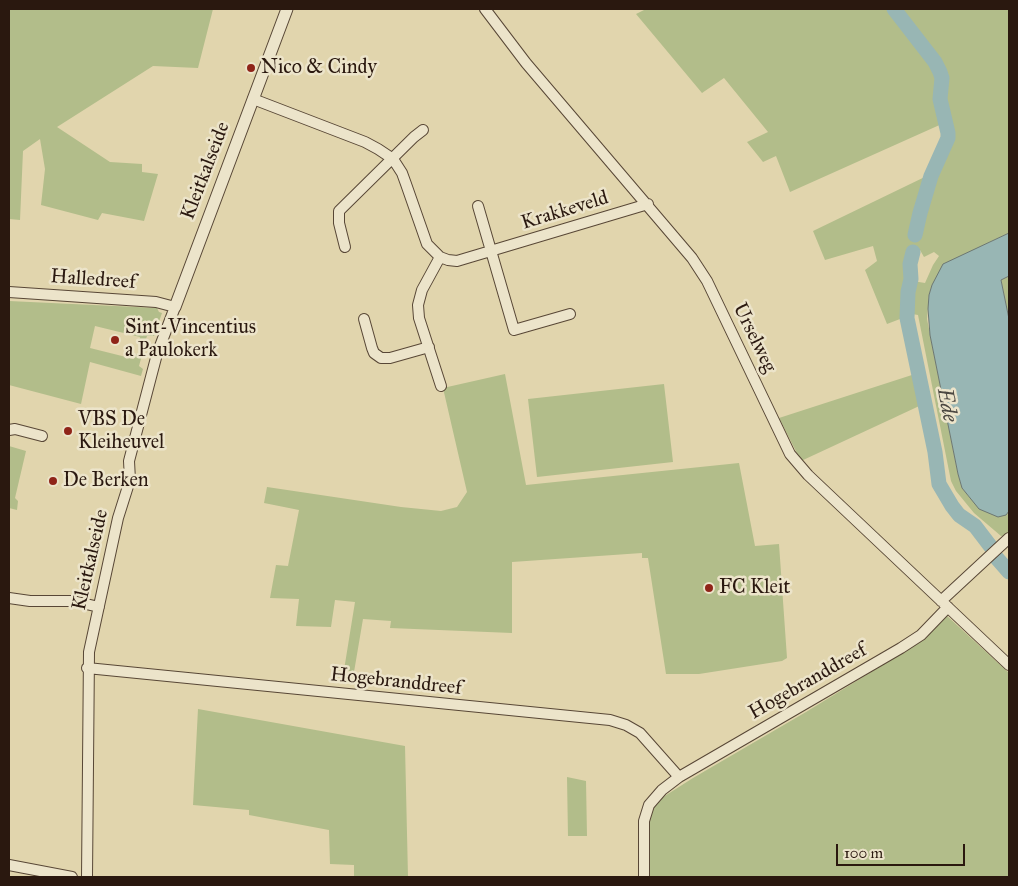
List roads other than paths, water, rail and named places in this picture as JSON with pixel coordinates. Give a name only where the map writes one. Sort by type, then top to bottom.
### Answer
[{"type":"street","name":"Kleitkalseide","points":[[87,877],[87,668],[118,518],[130,480],[129,461],[157,354],[288,9]]},
{"type":"street","name":"Urselweg","points":[[484,9],[526,62],[679,241],[707,281],[790,454],[808,475],[1009,665]]},
{"type":"street","points":[[253,99],[365,142],[392,159],[402,173],[427,244],[440,256],[422,290],[418,305],[420,318],[441,386]]},
{"type":"street","points":[[345,247],[339,223],[339,211],[423,130]]},
{"type":"street","name":"Krakkeveld","points":[[440,256],[448,260],[457,261],[648,204]]},
{"type":"street","points":[[478,206],[514,330],[570,314]]},
{"type":"street","name":"Halledreef","points":[[9,292],[156,302],[175,307]]},
{"type":"street","points":[[364,319],[374,353],[381,358],[390,358],[429,347]]},
{"type":"street","points":[[9,430],[15,429],[42,436]]},
{"type":"street","name":"Hogebranddreef","points":[[644,877],[646,812],[654,798],[679,777],[921,635],[944,604],[1009,538]]},
{"type":"street","points":[[9,598],[30,601],[73,601],[99,607]]},
{"type":"street","name":"Hogebranddreef","points":[[87,668],[610,720],[626,725],[640,733],[679,777]]},
{"type":"street","points":[[9,865],[72,877]]},
{"type":"water","points":[[1009,233],[1009,276],[1001,280],[1009,319],[1009,511],[1006,515],[998,517],[979,509],[962,488],[930,335],[928,309],[932,285],[943,264]]},
{"type":"waterway","name":"Ede","points":[[894,9],[935,62],[940,72],[942,78],[940,99],[948,133],[948,138],[931,176],[915,235]]},
{"type":"waterway","name":"Ede","points":[[913,252],[910,264],[911,279],[908,292],[907,318],[935,452],[939,484],[959,515],[975,526],[991,547]]},
{"type":"waterway","name":"Ede","points":[[995,556],[1009,572]]},
{"type":"place","name":"Nico & Cindy","points":[[251,68]]},
{"type":"place","name":"Sint-Vincentius a Paulokerk","points":[[115,340]]},
{"type":"place","name":"VBS De Kleiheuvel","points":[[68,431]]},
{"type":"place","name":"De Berken","points":[[53,481]]},
{"type":"place","name":"FC Kleit","points":[[709,588]]}]
